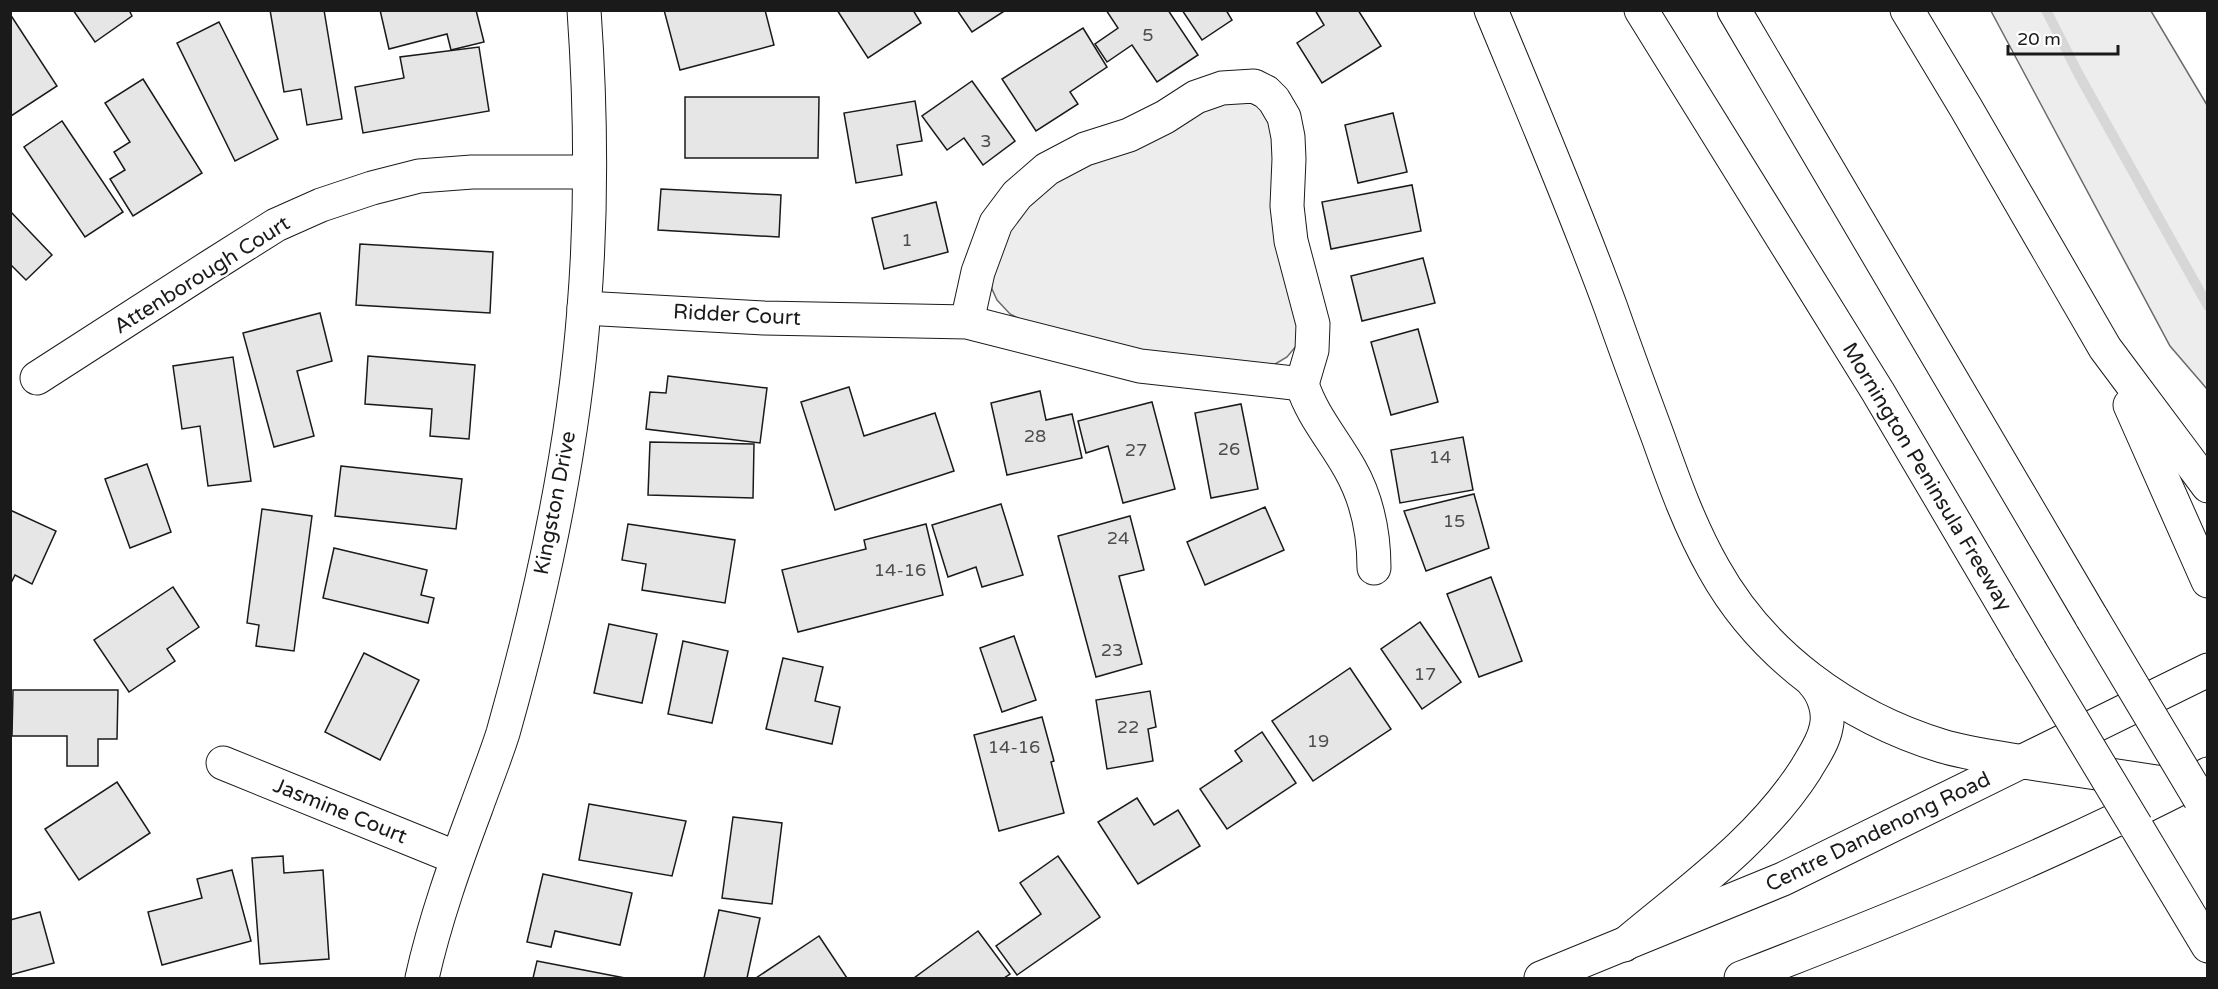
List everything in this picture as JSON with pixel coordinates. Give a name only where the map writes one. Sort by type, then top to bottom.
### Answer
[{"type":"main road","name":"Kingston Drive","points":[[422,978],[431,938],[502,736],[550,540],[570,431],[584,308],[589,172],[584,10]]},
{"type":"main road","points":[[1491,10],[1587,242],[1671,475],[1699,539],[1714,570],[1752,623],[1785,660],[1813,681],[1870,715],[1921,738],[1970,753],[2197,791]]},
{"type":"main road","name":"Mornington Peninsula Freeway","points":[[1641,10],[1878,392],[2208,946]]},
{"type":"main road","points":[[1734,10],[2092,618],[2197,791]]},
{"type":"main road","points":[[1907,10],[2105,348],[2208,581]]},
{"type":"main road","points":[[967,322],[978,272],[996,223],[1017,195],[1047,169],[1084,149],[1129,135],[1165,117],[1196,97],[1222,88],[1254,86],[1266,92],[1274,100],[1284,117],[1288,137],[1287,206],[1290,241],[1313,324],[1312,350],[1302,384],[1308,404],[1350,470],[1364,503],[1374,541],[1374,568]]},
{"type":"main road","name":"Attenborough Court","points":[[37,378],[267,231],[321,206],[372,188],[419,177],[472,172],[589,172]]},
{"type":"main road","name":"Ridder Court","points":[[584,308],[774,318],[967,322],[1140,366],[1302,384]]},
{"type":"main road","points":[[2105,348],[2208,486]]},
{"type":"main road","name":"Centre Dandenong Road","points":[[1541,978],[1783,879],[2208,670]]},
{"type":"main road","points":[[1624,945],[1735,852],[1767,821],[1788,795],[1810,763],[1827,727],[1826,705],[1813,681]]},
{"type":"main road","points":[[2197,791],[2208,755]]},
{"type":"main road","name":"Jasmine Court","points":[[223,763],[458,858]]},
{"type":"main road","points":[[1741,978],[2197,791]]},
{"type":"shaded area","points":[[1991,11],[2151,11],[2207,105],[2207,389],[2170,346]]},
{"type":"shaded area","points":[[1217,100],[1252,101],[1273,122],[1299,314],[1297,345],[1287,357],[1272,366],[1145,356],[1043,331],[1010,314],[997,300],[992,289],[989,271],[1007,227],[1056,175]]},
{"type":"building","points":[[73,10],[129,10],[132,16],[95,42]]},
{"type":"building","points":[[270,10],[324,10],[342,119],[307,125],[301,89],[284,92]]},
{"type":"building","points":[[380,10],[476,10],[484,42],[451,50],[447,34],[389,49]]},
{"type":"building","points":[[664,10],[765,10],[774,45],[680,70]]},
{"type":"building","points":[[837,10],[913,10],[921,23],[868,58]]},
{"type":"building","points":[[957,10],[1006,10],[972,32]]},
{"type":"building","points":[[1106,10],[1168,10],[1198,55],[1157,82],[1132,45],[1107,62],[1095,44],[1118,28]]},
{"type":"building","points":[[1182,10],[1226,10],[1232,20],[1202,40]]},
{"type":"building","points":[[1315,10],[1358,10],[1381,46],[1322,83],[1297,43],[1324,25]]},
{"type":"building","points":[[10,14],[57,86],[11,116],[10,115]]},
{"type":"building","points":[[219,22],[278,139],[235,161],[177,43]]},
{"type":"building","points":[[1083,28],[1107,67],[1070,92],[1078,104],[1036,131],[1002,79]]},
{"type":"building","points":[[479,47],[489,111],[363,133],[355,87],[404,78],[400,57]]},
{"type":"building","points":[[143,79],[202,173],[133,216],[110,179],[125,170],[114,152],[130,142],[105,103]]},
{"type":"building","points":[[972,81],[1015,141],[983,165],[964,138],[947,150],[922,116]]},
{"type":"building","points":[[685,97],[819,97],[818,158],[685,158]]},
{"type":"building","points":[[915,101],[922,141],[897,145],[902,175],[856,183],[844,113]]},
{"type":"building","points":[[1393,113],[1407,172],[1358,183],[1345,125]]},
{"type":"building","points":[[62,121],[123,212],[85,237],[24,147]]},
{"type":"building","points":[[1412,185],[1421,231],[1331,249],[1322,202]]},
{"type":"building","points":[[661,189],[781,195],[779,237],[658,230]]},
{"type":"building","points":[[936,202],[948,252],[884,269],[872,218]]},
{"type":"building","points":[[10,211],[52,255],[26,280],[10,264]]},
{"type":"building","points":[[360,244],[493,252],[490,313],[356,305]]},
{"type":"building","points":[[1423,258],[1435,303],[1362,321],[1351,276]]},
{"type":"building","points":[[320,313],[332,361],[297,371],[314,436],[274,447],[243,333]]},
{"type":"building","points":[[1418,329],[1438,402],[1391,415],[1371,342]]},
{"type":"building","points":[[368,356],[475,365],[469,439],[430,436],[432,409],[365,404]]},
{"type":"building","points":[[233,357],[251,481],[208,486],[200,426],[182,429],[173,366]]},
{"type":"building","points":[[668,376],[767,388],[760,443],[646,429],[650,392],[666,393]]},
{"type":"building","points":[[849,387],[864,436],[935,413],[954,471],[835,510],[801,402]]},
{"type":"building","points":[[1040,391],[1046,420],[1072,414],[1082,458],[1007,475],[991,403]]},
{"type":"building","points":[[1152,402],[1175,489],[1123,503],[1108,446],[1086,453],[1078,421]]},
{"type":"building","points":[[1241,404],[1258,489],[1211,498],[1195,413]]},
{"type":"building","points":[[1463,437],[1473,490],[1400,503],[1391,450]]},
{"type":"building","points":[[650,442],[754,444],[753,498],[648,495]]},
{"type":"building","points":[[147,464],[171,532],[130,548],[105,479]]},
{"type":"building","points":[[341,466],[462,479],[456,529],[335,516]]},
{"type":"building","points":[[1474,494],[1489,548],[1426,571],[1404,511]]},
{"type":"building","points":[[1001,504],[1023,575],[982,587],[976,567],[948,577],[932,525]]},
{"type":"building","points":[[1265,507],[1284,550],[1205,585],[1187,542]]},
{"type":"building","points":[[262,509],[312,516],[294,651],[256,646],[259,625],[247,623]]},
{"type":"building","points":[[10,510],[56,531],[32,584],[15,575],[10,585]]},
{"type":"building","points":[[1130,516],[1144,570],[1119,576],[1142,664],[1096,677],[1058,536]]},
{"type":"building","points":[[628,524],[735,540],[725,603],[642,590],[646,564],[622,560]]},
{"type":"building","points":[[926,524],[943,595],[798,632],[782,570],[866,549],[864,540]]},
{"type":"building","points":[[334,548],[427,570],[421,595],[434,598],[428,623],[323,598]]},
{"type":"building","points":[[1491,577],[1522,661],[1479,677],[1447,594]]},
{"type":"building","points":[[173,587],[199,627],[167,649],[175,661],[129,692],[94,640]]},
{"type":"building","points":[[1420,622],[1461,682],[1422,709],[1381,649]]},
{"type":"building","points":[[609,624],[657,634],[642,703],[594,693]]},
{"type":"building","points":[[1014,636],[1036,700],[1002,712],[980,648]]},
{"type":"building","points":[[683,641],[728,651],[712,723],[668,714]]},
{"type":"building","points":[[364,653],[419,680],[380,760],[325,732]]},
{"type":"building","points":[[783,658],[823,667],[815,701],[840,707],[832,744],[766,729]]},
{"type":"building","points":[[1350,668],[1391,729],[1313,781],[1272,721]]},
{"type":"building","points":[[13,690],[118,690],[117,739],[98,739],[98,766],[67,766],[67,736],[12,736]]},
{"type":"building","points":[[1150,691],[1156,727],[1148,729],[1153,761],[1107,769],[1096,700]]},
{"type":"building","points":[[1042,717],[1054,761],[1051,762],[1064,813],[999,831],[974,735]]},
{"type":"building","points":[[1262,732],[1296,783],[1227,829],[1200,789],[1242,761],[1235,751]]},
{"type":"building","points":[[117,782],[150,833],[79,880],[45,829]]},
{"type":"building","points":[[1137,798],[1154,825],[1178,810],[1200,846],[1138,884],[1098,822]]},
{"type":"building","points":[[589,804],[686,821],[672,876],[579,860]]},
{"type":"building","points":[[733,817],[782,823],[772,904],[722,898]]},
{"type":"building","points":[[283,856],[284,873],[323,870],[329,959],[260,964],[252,858]]},
{"type":"building","points":[[1058,856],[1100,917],[1017,975],[996,946],[1041,914],[1020,883]]},
{"type":"building","points":[[232,870],[251,941],[162,965],[148,912],[202,898],[197,879]]},
{"type":"building","points":[[543,874],[632,893],[620,945],[555,931],[551,947],[527,942]]},
{"type":"building","points":[[719,910],[760,918],[747,978],[704,978]]},
{"type":"building","points":[[40,912],[54,963],[10,975],[10,920]]},
{"type":"building","points":[[978,931],[1010,974],[1004,978],[914,978]]},
{"type":"building","points":[[819,936],[847,978],[756,978]]},
{"type":"building","points":[[537,961],[625,978],[533,978]]},
{"type":"waterway","points":[[2046,10],[2079,75],[2208,306]]}]
